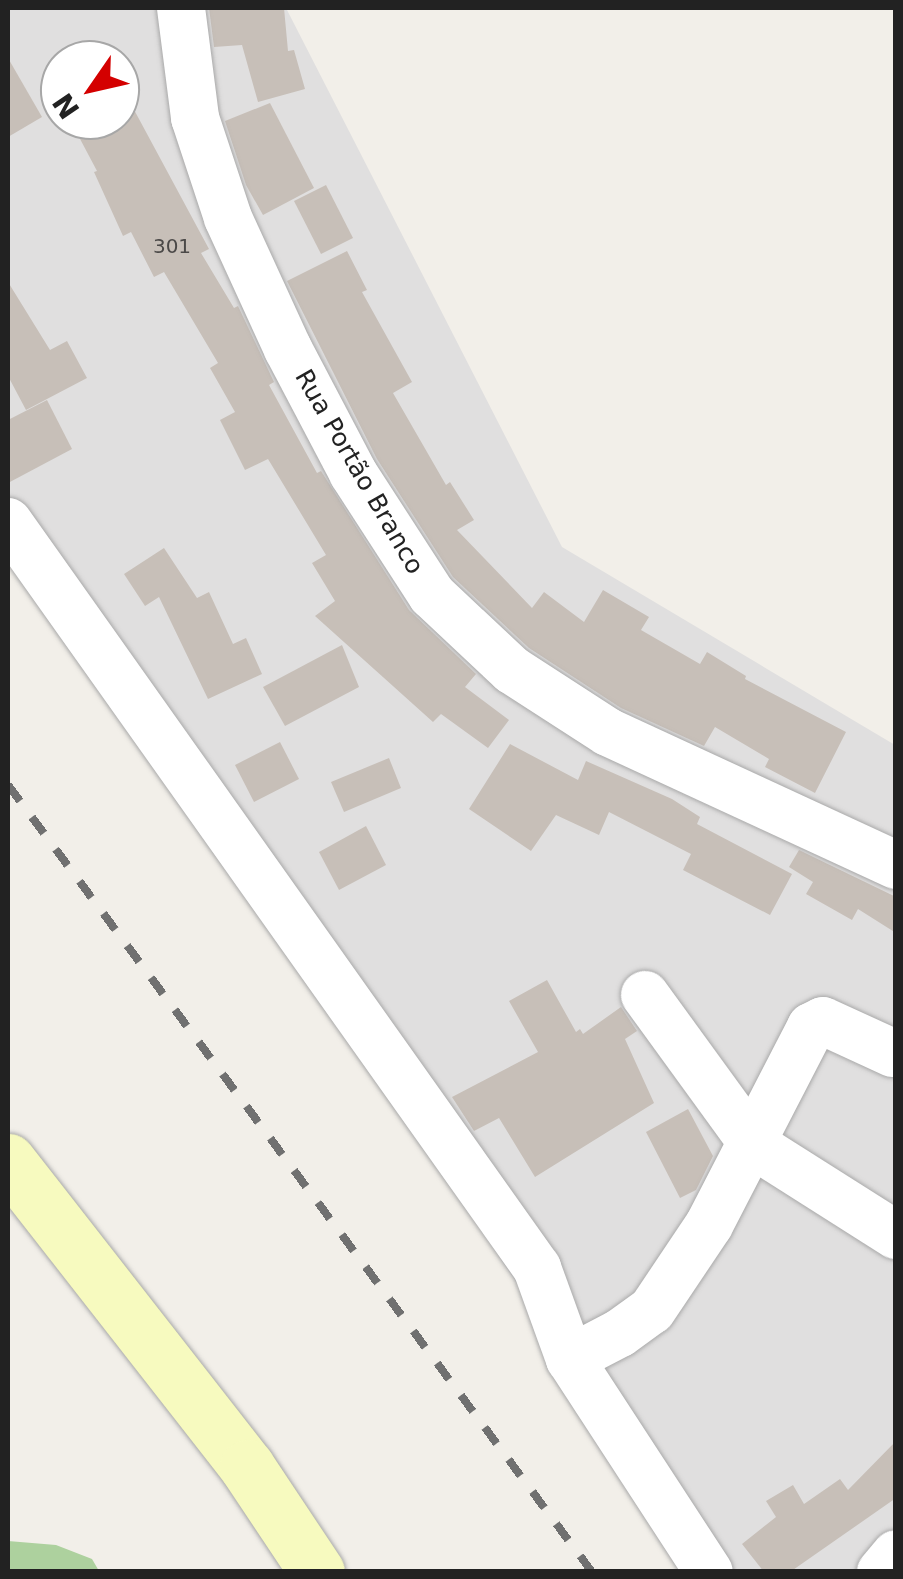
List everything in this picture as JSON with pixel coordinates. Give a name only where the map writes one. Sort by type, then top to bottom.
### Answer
[{"type":"main road","points":[[8,1160],[247,1467],[317,1572]]},
{"type":"street","name":"Rua Portão Branco","points":[[181,8],[195,118],[228,218],[288,349],[354,472],[432,595],[512,670],[608,732],[896,865]]},
{"type":"street","points":[[8,522],[537,1268],[570,1359],[709,1572]]},
{"type":"street","points":[[645,995],[754,1145],[896,1236]]},
{"type":"street","points":[[570,1359],[620,1334],[652,1310],[709,1225],[754,1145],[800,1041],[811,1026],[823,1022],[893,1053]]},
{"type":"street","points":[[881,1572],[896,1554]]},
{"type":"shaded area","points":[[8,8],[286,8],[562,547],[895,745],[895,1571],[709,1571],[8,522]]},
{"type":"green space","points":[[8,1541],[56,1545],[92,1559],[99,1571],[8,1571]]},
{"type":"building","points":[[209,8],[284,8],[288,51],[294,50],[305,89],[258,102],[242,45],[214,47]]},
{"type":"building","points":[[8,58],[40,118],[8,137]]},
{"type":"building","points":[[270,103],[314,188],[263,215],[246,185],[225,121]]},
{"type":"building","points":[[140,121],[209,249],[201,253],[234,308],[238,306],[274,382],[269,385],[317,473],[321,471],[409,610],[476,674],[465,687],[509,720],[488,748],[441,714],[433,722],[315,616],[335,601],[312,563],[326,555],[268,459],[245,470],[220,420],[235,412],[210,368],[218,363],[164,272],[154,277],[131,232],[123,236],[94,172],[97,171],[81,140],[140,140]]},
{"type":"building","points":[[326,185],[353,238],[321,254],[294,201]]},
{"type":"building","points":[[347,251],[367,290],[362,292],[412,382],[393,393],[446,485],[450,482],[474,520],[457,530],[532,608],[544,592],[584,622],[603,590],[649,617],[641,630],[700,664],[707,652],[746,676],[745,679],[846,732],[815,793],[765,767],[769,759],[715,727],[704,746],[621,708],[529,648],[453,577],[377,459],[287,281]]},
{"type":"building","points":[[8,282],[50,350],[67,341],[87,378],[26,410],[8,376]]},
{"type":"building","points":[[47,400],[72,449],[8,483],[8,420]]},
{"type":"building","points":[[164,548],[197,598],[209,592],[233,644],[246,638],[262,674],[208,699],[159,597],[145,606],[124,574]]},
{"type":"building","points":[[342,645],[359,687],[285,726],[263,687]]},
{"type":"building","points":[[280,742],[299,779],[254,802],[235,765]]},
{"type":"building","points":[[510,744],[578,780],[586,761],[672,799],[700,817],[697,824],[792,874],[770,915],[683,870],[691,854],[609,812],[599,835],[556,815],[531,851],[469,809]]},
{"type":"building","points":[[389,758],[401,788],[344,812],[331,782]]},
{"type":"building","points":[[366,826],[386,865],[339,890],[319,852]]},
{"type":"building","points":[[799,850],[896,897],[896,933],[858,909],[852,920],[806,894],[813,882],[789,867]]},
{"type":"building","points":[[547,980],[576,1032],[580,1029],[583,1034],[621,1007],[637,1031],[625,1039],[654,1103],[535,1177],[499,1118],[474,1131],[452,1097],[538,1052],[509,1001]]},
{"type":"building","points":[[688,1109],[713,1156],[696,1190],[680,1198],[646,1132]]},
{"type":"building","points":[[896,1441],[896,1498],[790,1572],[764,1572],[742,1544],[776,1517],[766,1501],[793,1485],[804,1504],[840,1479],[848,1490]]},
{"type":"railway","points":[[8,785],[592,1572]]}]
